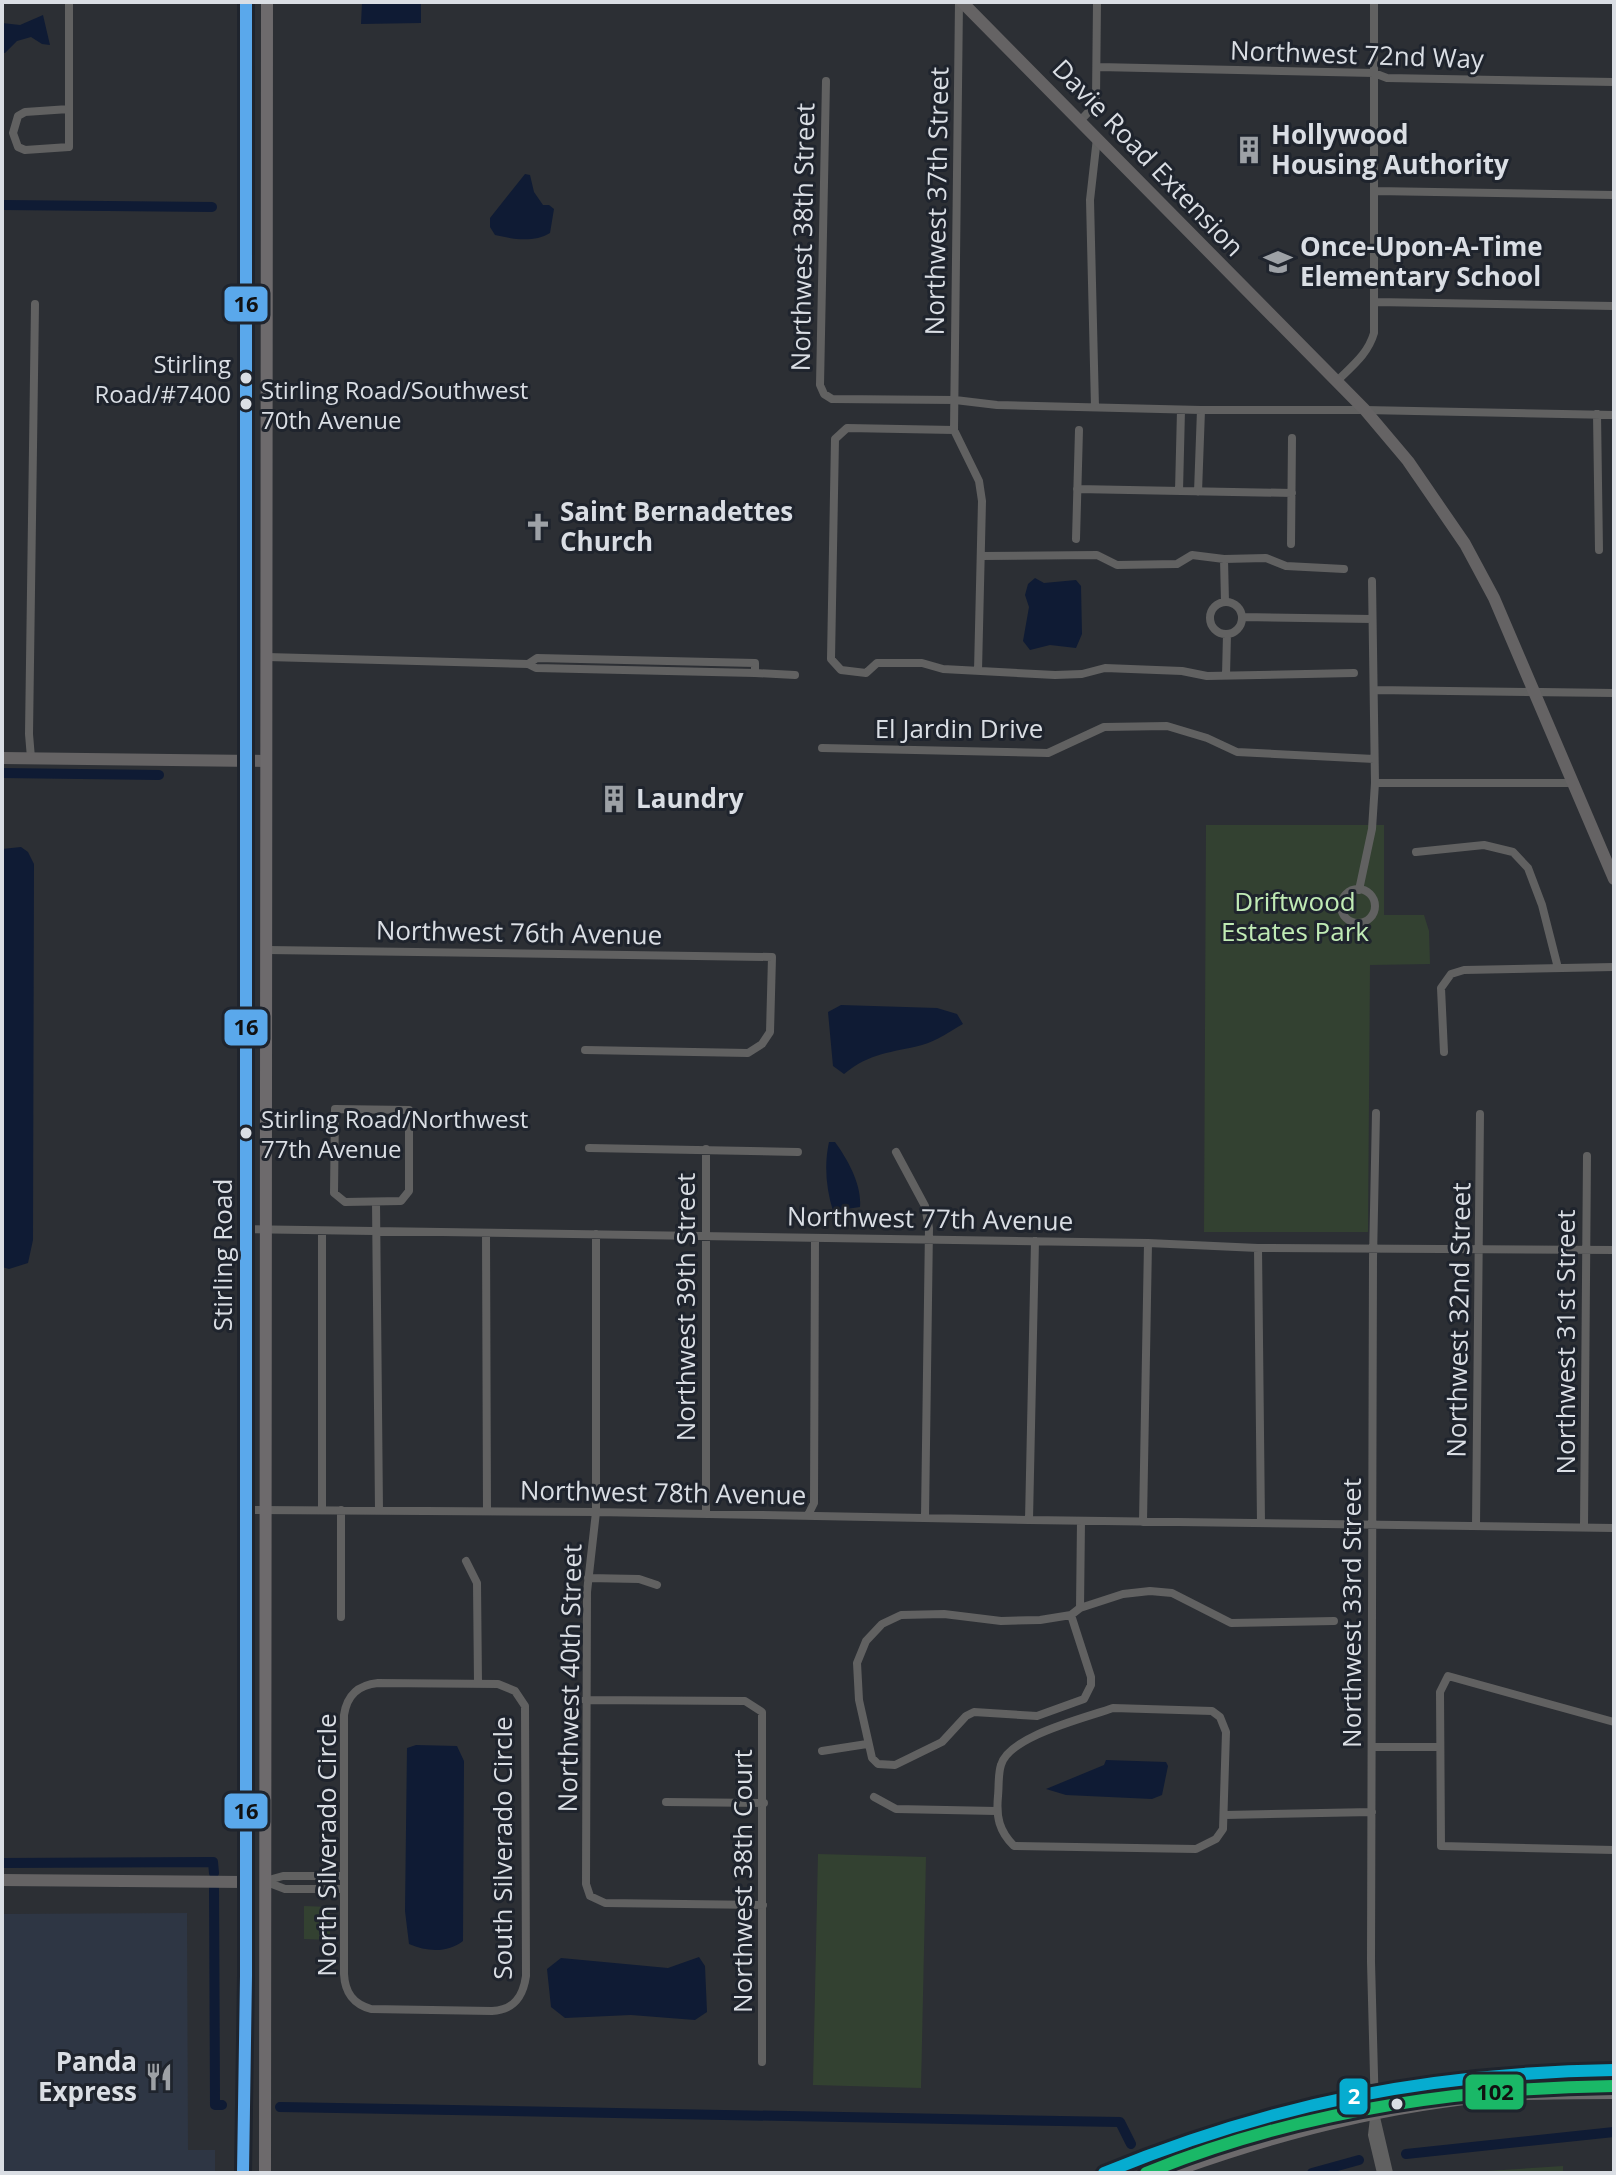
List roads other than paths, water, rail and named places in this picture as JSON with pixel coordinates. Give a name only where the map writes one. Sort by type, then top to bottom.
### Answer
[{"type":"main road","name":"Stirling Road","points":[[243,2173],[246,2]]},
{"type":"main road","name":"Stirling Road","points":[[265,2173],[267,2]]},
{"type":"main road","name":"Davie Road Extension","points":[[960,2],[1337,381],[1408,461],[1465,544],[1494,598],[1614,879]]},
{"type":"main road","points":[[246,541],[267,542]]},
{"type":"main road","points":[[2,758],[266,761]]},
{"type":"main road","points":[[245,1855],[254,1873],[264,1881]]},
{"type":"main road","points":[[2,1880],[245,1882]]},
{"type":"main road","points":[[245,2052],[253,2065],[265,2075]]},
{"type":"main road","points":[[1104,2173],[1226,2127],[1373,2091],[1495,2073],[1614,2070]]},
{"type":"main road","points":[[1169,2173],[1238,2148],[1375,2113],[1457,2100],[1614,2093]]},
{"type":"street","points":[[69,2],[69,109],[69,147],[25,150],[18,147],[13,133],[18,116],[25,112],[69,109]]},
{"type":"street","name":"Northwest 37th Street","points":[[954,430],[960,2]]},
{"type":"street","points":[[1080,121],[1094,106],[1098,67],[1097,2]]},
{"type":"street","points":[[1337,381],[1371,346],[1374,333],[1374,2]]},
{"type":"street","name":"Northwest 72nd Way","points":[[1098,67],[1374,73],[1387,78],[1614,82]]},
{"type":"street","name":"Northwest 38th Street","points":[[826,81],[820,385],[824,394],[832,399],[955,400]]},
{"type":"street","points":[[1095,407],[1090,200],[1097,138]]},
{"type":"street","points":[[1375,191],[1614,195]]},
{"type":"street","points":[[1375,302],[1614,306]]},
{"type":"street","points":[[31,758],[35,304]]},
{"type":"street","points":[[955,400],[997,405],[1181,410],[1614,415]]},
{"type":"street","points":[[1179,491],[1181,410]]},
{"type":"street","points":[[1198,492],[1201,410]]},
{"type":"street","points":[[1597,414],[1599,550]]},
{"type":"street","points":[[978,671],[982,501],[979,481],[954,430],[847,428],[835,439],[831,659],[841,670],[866,673],[877,663],[922,663],[943,669],[978,671],[1055,675],[1082,674],[1105,668],[1226,675],[1354,673]]},
{"type":"street","points":[[1076,539],[1079,430]]},
{"type":"street","points":[[1291,544],[1292,438]]},
{"type":"street","points":[[1077,489],[1292,493]]},
{"type":"street","points":[[981,556],[1097,555],[1117,565],[1177,564],[1192,555],[1224,559],[1266,558],[1286,566],[1344,569]]},
{"type":"street","points":[[1224,559],[1225,602]]},
{"type":"street","points":[[1359,890],[1372,829],[1375,783],[1372,581]]},
{"type":"street","points":[[1225,602],[1237,606],[1242,617],[1237,629],[1227,634],[1215,630],[1210,619],[1214,607],[1225,602]]},
{"type":"street","points":[[1242,617],[1372,619]]},
{"type":"street","points":[[1226,675],[1227,634]]},
{"type":"street","points":[[267,657],[528,664],[537,658],[711,661],[755,663],[755,673],[795,675]]},
{"type":"street","points":[[1374,690],[1614,693]]},
{"type":"street","name":"El Jardin Drive","points":[[822,748],[1048,753],[1104,727],[1167,726],[1207,738],[1237,752],[1374,759]]},
{"type":"street","points":[[1375,783],[1573,783]]},
{"type":"street","points":[[1416,852],[1484,845],[1513,852],[1528,868],[1542,905],[1558,968]]},
{"type":"street","points":[[1359,890],[1371,896],[1375,905],[1373,914],[1357,924],[1348,921],[1342,913],[1341,903],[1345,895],[1359,890]]},
{"type":"street","name":"Northwest 76th Avenue","points":[[267,950],[772,957],[770,1032],[762,1044],[748,1053],[585,1050]]},
{"type":"street","points":[[1444,1052],[1441,988],[1451,974],[1464,970],[1614,967]]},
{"type":"street","points":[[335,1109],[409,1110],[409,1191],[401,1201],[376,1202],[345,1202],[334,1193],[335,1109]]},
{"type":"street","name":"Northwest 33rd Street","points":[[1375,2113],[1372,1524],[1376,1113]]},
{"type":"street","name":"Northwest 32nd Street","points":[[1476,1526],[1480,1114]]},
{"type":"street","points":[[589,1148],[798,1152]]},
{"type":"street","name":"Northwest 39th Street","points":[[706,1149],[706,1514]]},
{"type":"street","points":[[896,1152],[925,1206],[929,1228],[925,1517]]},
{"type":"street","name":"Northwest 31st Street","points":[[1584,1527],[1587,1156]]},
{"type":"street","points":[[376,1202],[379,1510]]},
{"type":"street","name":"Northwest 77th Avenue","points":[[245,1229],[1148,1243],[1258,1248],[1375,1246],[1614,1250]]},
{"type":"street","points":[[322,1231],[322,1510]]},
{"type":"street","points":[[486,1233],[487,1511]]},
{"type":"street","name":"Northwest 40th Street","points":[[596,1234],[596,1512],[588,1578],[586,1884],[590,1896],[605,1903],[763,1905]]},
{"type":"street","points":[[808,1515],[814,1503],[815,1238]]},
{"type":"street","points":[[1029,1520],[1035,1241]]},
{"type":"street","points":[[1143,1522],[1148,1243]]},
{"type":"street","points":[[1258,1248],[1261,1523]]},
{"type":"street","name":"Northwest 78th Avenue","points":[[244,1510],[596,1512],[1614,1528]]},
{"type":"street","points":[[341,1510],[341,1617]]},
{"type":"street","points":[[1080,1608],[1081,1521]]},
{"type":"street","points":[[466,1561],[475,1574],[478,1586],[478,1683]]},
{"type":"street","points":[[588,1578],[639,1579],[657,1585]]},
{"type":"street","points":[[1071,1615],[1091,1677],[1091,1685],[1084,1699],[1037,1716],[974,1712],[966,1716],[942,1742],[895,1765],[878,1764],[872,1758],[859,1700],[857,1663],[866,1641],[882,1624],[901,1615],[919,1613],[1001,1621],[1040,1620],[1071,1615],[1080,1608],[1123,1594],[1150,1591],[1172,1593],[1231,1623],[1334,1621]]},
{"type":"street","points":[[1614,1722],[1448,1676],[1440,1692],[1441,1846],[1614,1850]]},
{"type":"street","name":"North Silverado Circle","points":[[353,2000],[344,1980],[346,1703],[355,1691],[366,1684],[478,1683]]},
{"type":"street","name":"South Silverado Circle","points":[[353,2000],[361,2006],[377,2010],[492,2011],[506,2009],[517,2002],[524,1990],[525,1706],[519,1695],[505,1686],[478,1683]]},
{"type":"street","name":"Northwest 38th Court","points":[[585,1700],[745,1701],[762,1712],[762,2062]]},
{"type":"street","points":[[1113,1708],[1212,1711],[1220,1717],[1226,1732],[1223,1829],[1216,1839],[1196,1849],[1014,1846],[1001,1831],[996,1811],[1001,1764],[1012,1747],[1113,1708]]},
{"type":"street","points":[[822,1751],[867,1744]]},
{"type":"street","points":[[1373,1747],[1440,1747]]},
{"type":"street","points":[[874,1797],[896,1809],[996,1811]]},
{"type":"street","points":[[666,1802],[764,1803]]},
{"type":"street","points":[[1225,1815],[1372,1812]]},
{"type":"street","points":[[264,1881],[283,1876],[344,1876]]},
{"type":"street","points":[[264,1881],[285,1889],[343,1889]]},
{"type":"street","points":[[1569,2093],[1591,2082],[1614,2082]]},
{"type":"street","points":[[1375,2113],[1372,2135],[1381,2173]]},
{"type":"street","points":[[1375,2113],[1389,2173]]},
{"type":"water","points":[[362,2],[421,2],[421,23],[361,24]]},
{"type":"water","points":[[43,15],[50,45],[31,37],[17,41],[2,53],[2,23],[20,25]]},
{"type":"water","points":[[525,174],[530,175],[534,192],[543,205],[554,209],[550,233],[530,239],[495,235],[490,227],[490,218]]},
{"type":"water","points":[[1035,578],[1044,583],[1076,580],[1081,586],[1082,634],[1076,648],[1050,645],[1030,650],[1023,641],[1029,607],[1025,595],[1028,584]]},
{"type":"water","points":[[21,847],[28,852],[34,864],[33,1240],[28,1263],[9,1269],[2,1267],[2,849]]},
{"type":"water","points":[[841,1005],[937,1008],[957,1014],[963,1024],[928,1043],[872,1057],[844,1074],[833,1066],[828,1012]]},
{"type":"water","points":[[829,1142],[835,1142],[853,1173],[859,1190],[860,1207],[833,1211],[826,1176]]},
{"type":"water","points":[[416,1745],[457,1746],[464,1761],[463,1941],[444,1949],[423,1949],[409,1944],[405,1911],[407,1748]]},
{"type":"water","points":[[1106,1760],[1166,1762],[1168,1766],[1162,1795],[1152,1799],[1066,1795],[1046,1789],[1104,1765]]},
{"type":"water","points":[[699,1957],[705,1966],[707,2012],[695,2020],[631,2015],[565,2018],[551,2007],[547,1969],[561,1958],[668,1968]]},
{"type":"waterway","points":[[2,205],[212,207]]},
{"type":"waterway","points":[[2,773],[159,775]]},
{"type":"waterway","points":[[2,1863],[213,1862],[214,1873]]},
{"type":"waterway","points":[[214,1889],[215,2105],[222,2105]]},
{"type":"waterway","points":[[280,2107],[1120,2122],[1131,2144]]},
{"type":"waterway","points":[[1406,2154],[1614,2132]]},
{"type":"waterway","points":[[1312,2173],[1359,2160]]},
{"type":"place","name":"Hollywood Housing Authority","points":[[1249,150]]},
{"type":"place","name":"Once-Upon-A-Time Elementary School","points":[[1278,262]]},
{"type":"place","name":"Stirling Road/#7400","points":[[246,378]]},
{"type":"place","name":"Stirling Road/Southwest 70th Avenue","points":[[246,404]]},
{"type":"place","name":"Saint Bernadettes Church","points":[[538,527]]},
{"type":"place","name":"Laundry","points":[[614,799]]},
{"type":"place","name":"Stirling Road/Northwest 77th Avenue","points":[[246,1133]]},
{"type":"place","name":"Panda Express","points":[[159,2077]]},
{"type":"park label","name":"Driftwood Estates Park","points":[[1295,917]]}]
